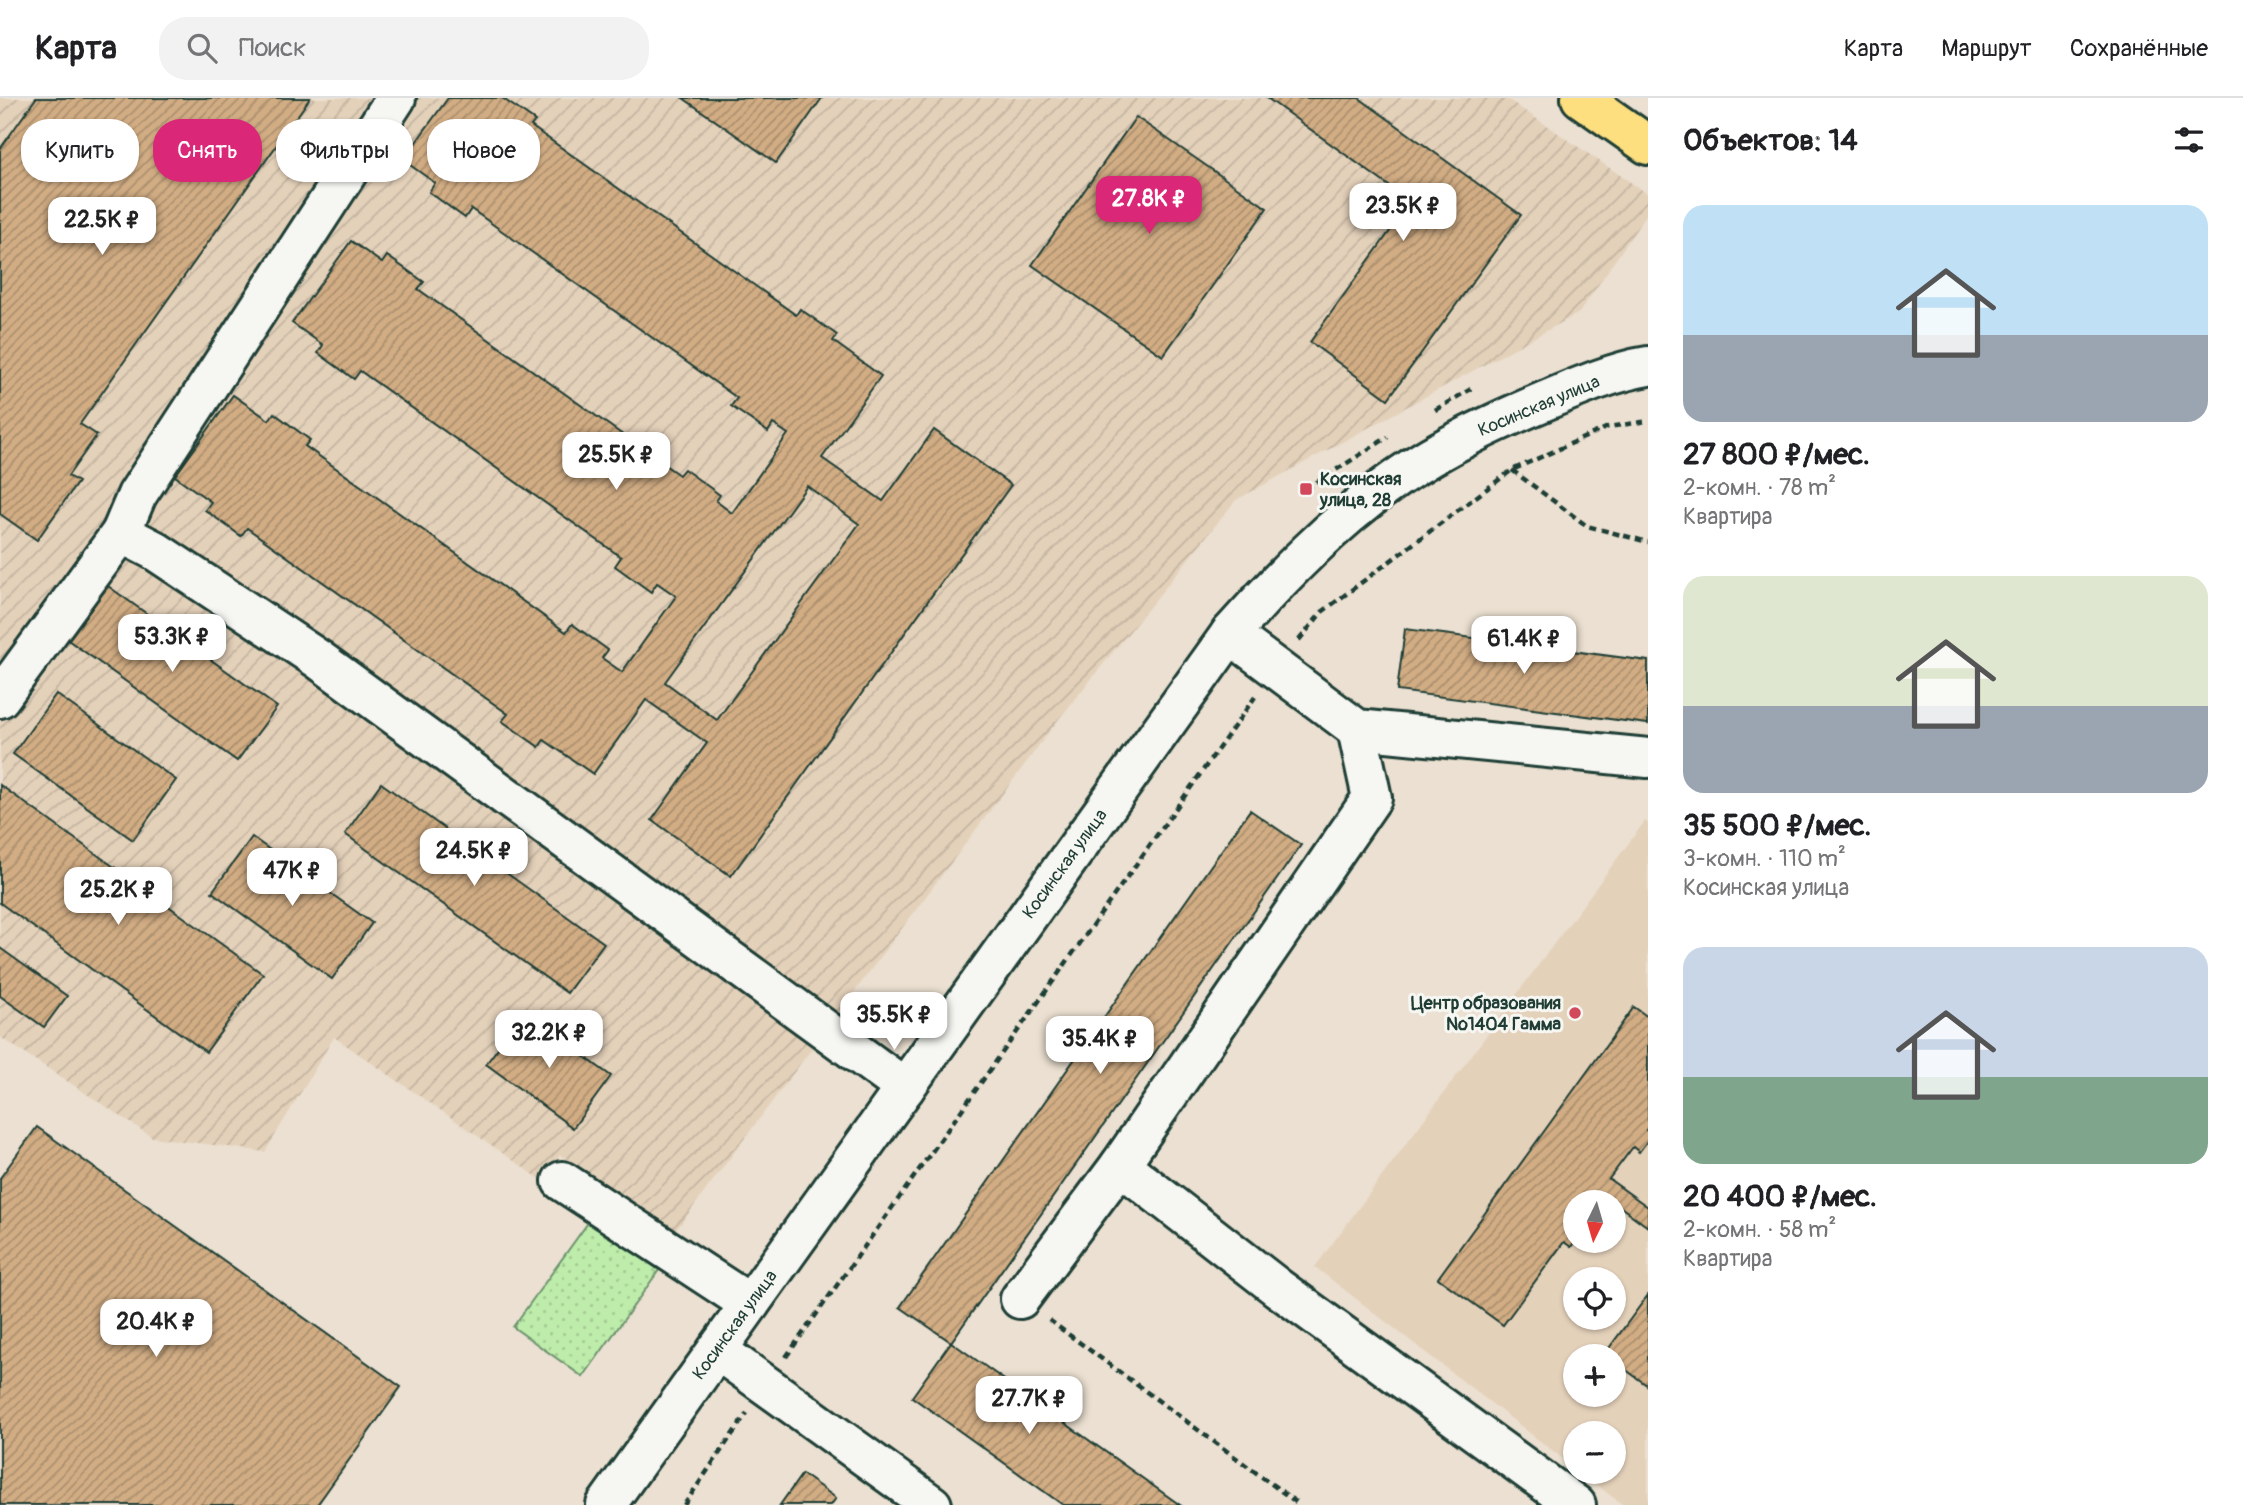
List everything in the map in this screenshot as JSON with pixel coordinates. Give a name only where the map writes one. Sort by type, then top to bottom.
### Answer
[{"type":"main road","points":[[1581,98],[1640,143]]},
{"type":"street","points":[[0,698],[121,533],[136,495],[396,98]]},
{"type":"street","name":"Косинская улица","points":[[606,1505],[1230,634],[1301,558],[1396,479],[1489,425],[1574,389],[1648,366]]},
{"type":"street","points":[[121,533],[154,550],[318,659],[905,1088]]},
{"type":"street","points":[[1230,634],[1357,729],[1648,758]]},
{"type":"street","points":[[1020,1299],[1120,1165],[1372,797],[1357,729]]},
{"type":"street","points":[[1120,1165],[1278,1288],[1576,1505]]},
{"type":"street","points":[[562,1181],[750,1304]]},
{"type":"street","points":[[717,1350],[932,1505]]},
{"type":"path","points":[[684,1505],[766,1385],[1275,668],[1322,612],[1512,470],[1608,427],[1648,421]]},
{"type":"path","points":[[1512,470],[1587,526],[1648,542]]},
{"type":"path","points":[[1020,1299],[1300,1505]]},
{"type":"shaded area","points":[[0,98],[1506,98],[1648,194],[1648,212],[1579,313],[1236,500],[1058,720],[673,1234],[560,1155],[543,1181],[334,1037],[265,1152],[152,1137],[0,1037]]},
{"type":"shaded area","name":"Центр образования №1404 Гамма","points":[[1645,821],[1648,824],[1648,1505],[1623,1505],[1596,1484],[1626,1484],[1626,1421],[1563,1421],[1563,1459],[1315,1267]]},
{"type":"green space","points":[[590,1220],[659,1270],[583,1377],[513,1327]]},
{"type":"building","points":[[36,98],[310,98],[295,119],[276,119],[276,146],[262,166],[262,119],[153,119],[153,182],[251,182],[80,424],[97,435],[68,476],[78,482],[37,540],[0,514],[0,149],[21,119],[21,182],[139,182],[139,119],[21,119]]},
{"type":"building","points":[[448,98],[502,98],[532,119],[433,119]]},
{"type":"building","points":[[683,98],[822,98],[776,163]]},
{"type":"building","points":[[1267,98],[1359,98],[1521,215],[1388,399],[1310,342],[1411,202]]},
{"type":"building","points":[[1136,117],[1267,208],[1163,356],[1032,265]]},
{"type":"building","points":[[427,127],[427,177],[413,167],[413,146]]},
{"type":"building","points":[[540,132],[796,315],[800,309],[837,335],[833,341],[881,376],[822,458],[883,501],[934,430],[1011,485],[731,876],[652,820],[707,743],[646,700],[593,774],[544,740],[539,747],[502,721],[508,714],[247,528],[241,536],[205,510],[211,502],[175,476],[233,395],[269,420],[274,413],[310,440],[305,446],[566,632],[572,624],[608,650],[602,658],[622,672],[676,596],[657,583],[651,592],[615,566],[621,557],[360,371],[354,379],[318,353],[323,345],[292,323],[351,241],[382,263],[387,256],[424,282],[418,289],[679,475],[684,469],[720,495],[716,501],[732,513],[788,434],[773,424],[768,432],[731,406],[737,398],[471,209],[465,218],[429,192],[435,183],[540,182]],"holes":[[[807,486],[859,524],[717,720],[665,682]]]},
{"type":"building","points":[[108,586],[277,707],[237,761],[68,640]]},
{"type":"building","points":[[1405,629],[1648,661],[1648,724],[1397,691]]},
{"type":"building","points":[[56,694],[176,780],[133,840],[13,754]]},
{"type":"building","points":[[381,783],[604,943],[567,993],[345,834]]},
{"type":"building","points":[[0,785],[263,974],[206,1052],[0,903]]},
{"type":"building","points":[[1250,810],[1301,845],[951,1342],[900,1307]]},
{"type":"building","points":[[252,837],[372,923],[332,979],[212,892]]},
{"type":"building","points":[[0,948],[67,996],[44,1027],[0,996]]},
{"type":"building","points":[[1634,1007],[1648,1017],[1648,1140],[1639,1152],[1633,1147],[1609,1179],[1624,1190],[1563,1190],[1563,1243],[1503,1325],[1438,1278]]},
{"type":"building","points":[[524,1013],[611,1076],[573,1128],[486,1064]]},
{"type":"building","points":[[37,1127],[401,1387],[317,1505],[0,1505],[0,1178]]},
{"type":"building","points":[[1626,1191],[1648,1207],[1648,1227],[1626,1211]]},
{"type":"building","points":[[1648,1295],[1648,1386],[1626,1370],[1626,1344],[1612,1344],[1622,1330],[1626,1330],[1626,1325]]},
{"type":"building","points":[[951,1342],[1180,1505],[1063,1505],[912,1397]]},
{"type":"building","points":[[802,1474],[836,1498],[831,1505],[780,1505]]},
{"type":"place","name":"Косинская улица, 28","points":[[1306,489]]},
{"type":"place","name":"Центр образования №1404 Гамма","points":[[1575,1013]]}]
